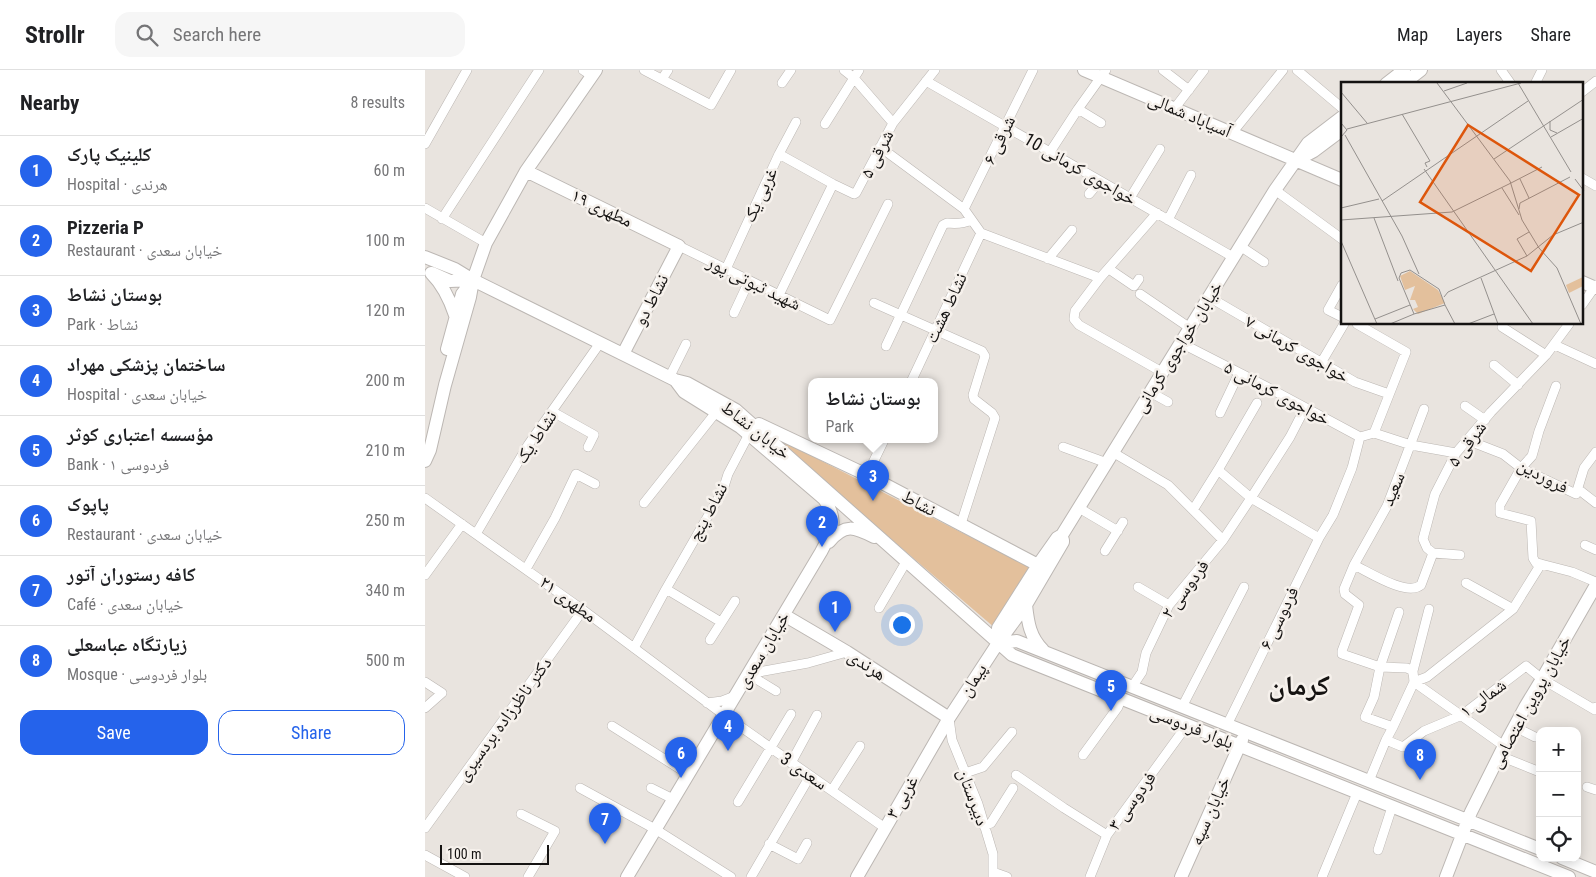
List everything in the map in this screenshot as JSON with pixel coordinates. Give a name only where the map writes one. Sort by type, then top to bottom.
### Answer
[{"type":"main road","name":"آسیاباد شمالی","points":[[1084,70],[1103,74],[1174,108],[1341,180]]},
{"type":"main road","points":[[1389,82],[1404,70]]},
{"type":"main road","points":[[1406,82],[1421,70]]},
{"type":"main road","points":[[425,461],[430,450],[473,280],[486,243],[526,171],[590,72]]},
{"type":"main road","name":"خیابان خواجوی کرمانی","points":[[1062,535],[1275,190],[1308,143],[1341,118]]},
{"type":"main road","points":[[1297,161],[1341,131]]},
{"type":"main road","name":"مطهری ۱۹","points":[[526,171],[679,246]]},
{"type":"main road","name":"نشاط دو","points":[[623,354],[679,246]]},
{"type":"main road","name":"خیابان نشاط","points":[[425,256],[455,269],[473,280],[672,379],[687,383],[736,410],[998,642]]},
{"type":"main road","points":[[428,271],[450,281],[473,280]]},
{"type":"main road","points":[[428,271],[437,279],[445,292],[455,315]]},
{"type":"main road","points":[[425,445],[455,315],[462,294],[473,280]]},
{"type":"main road","points":[[1583,282],[1596,287]]},
{"type":"main road","points":[[672,379],[684,392],[717,411],[749,434],[824,499],[831,511],[832,530],[821,552]]},
{"type":"main road","name":"نشاط","points":[[746,417],[867,475],[1038,565]]},
{"type":"main road","points":[[821,552],[837,533],[844,529],[851,528],[883,541]]},
{"type":"main road","points":[[1062,535],[1063,542],[1026,605],[998,642],[998,628],[1038,565],[1057,538],[1062,535]]},
{"type":"main road","name":"خیابان سعدی","points":[[627,877],[821,552]]},
{"type":"main road","name":"خیابان پروین اعتصامی","points":[[1446,877],[1468,821],[1502,751],[1596,583]]},
{"type":"main road","points":[[1026,605],[1027,621],[1032,636],[1047,653]]},
{"type":"main road","name":"هرندی","points":[[784,615],[847,652],[949,718]]},
{"type":"main road","name":"بلوار فردوسی","points":[[998,642],[1017,641],[1536,847]]},
{"type":"main road","name":"بلوار فردوسی","points":[[998,642],[1012,655],[1569,877]]},
{"type":"main road","name":"پیمان","points":[[949,718],[998,642]]},
{"type":"main road","name":"۳ غربی","points":[[857,877],[949,718]]},
{"type":"main road","name":"خیابان سپه","points":[[1181,877],[1245,732]]},
{"type":"main road","points":[[1572,862],[1596,872]]},
{"type":"street","points":[[425,144],[467,70]]},
{"type":"street","points":[[442,219],[539,70]]},
{"type":"street","points":[[644,70],[711,104],[731,70]]},
{"type":"street","points":[[662,79],[668,70]]},
{"type":"street","points":[[782,83],[791,70]]},
{"type":"street","points":[[844,70],[854,78],[893,123]]},
{"type":"street","points":[[825,124],[859,70]]},
{"type":"street","name":"شرقی ۵","points":[[779,154],[833,184],[856,194],[893,123],[935,70]]},
{"type":"street","name":"شرقی ۶","points":[[965,209],[1033,70]]},
{"type":"street","points":[[1163,70],[1189,90]]},
{"type":"street","points":[[1174,108],[1204,70]]},
{"type":"street","points":[[1233,133],[1283,70]]},
{"type":"street","points":[[1297,70],[1310,74],[1341,107]]},
{"type":"street","points":[[1501,70],[1510,82]]},
{"type":"street","points":[[1536,82],[1541,70]]},
{"type":"street","points":[[1050,152],[1103,74]]},
{"type":"street","name":"خواجوی کرمانی 10","points":[[926,81],[1168,220],[1264,262]]},
{"type":"street","points":[[1583,91],[1596,81]]},
{"type":"street","points":[[1078,109],[1101,124]]},
{"type":"street","name":"غربی یک","points":[[725,269],[796,122]]},
{"type":"street","points":[[880,148],[965,209],[981,233],[1100,278]]},
{"type":"street","points":[[1130,198],[1159,149]]},
{"type":"street","points":[[1168,220],[1191,176]]},
{"type":"street","points":[[1583,179],[1596,186]]},
{"type":"street","points":[[1089,194],[1100,181]]},
{"type":"street","points":[[779,295],[833,184]]},
{"type":"street","points":[[1275,190],[1341,238]]},
{"type":"street","name":"شهید ثبوتی پور","points":[[679,246],[830,320],[888,204]]},
{"type":"street","points":[[425,208],[486,243]]},
{"type":"street","points":[[1157,213],[1100,278],[1075,310],[1074,319],[1079,324],[1162,372]]},
{"type":"street","points":[[886,346],[943,225],[947,223],[965,223],[971,220]]},
{"type":"street","points":[[1048,259],[1072,230]]},
{"type":"street","name":"نشاط هشت","points":[[913,378],[981,233]]},
{"type":"street","points":[[1109,269],[1134,286],[1139,279]]},
{"type":"street","points":[[734,313],[749,281]]},
{"type":"street","points":[[1341,287],[1328,310],[1341,316]]},
{"type":"street","points":[[1583,304],[1596,287]]},
{"type":"street","points":[[1140,294],[1190,328]]},
{"type":"street","name":"خواجوی کرمانی ۷","points":[[1209,297],[1355,382],[1389,394]]},
{"type":"street","points":[[874,303],[984,353],[985,356],[973,395],[974,399],[994,415],[995,418],[961,524]]},
{"type":"street","points":[[1321,363],[1343,325]]},
{"type":"street","points":[[1359,325],[1406,352],[1374,433]]},
{"type":"street","points":[[1374,333],[1379,325]]},
{"type":"street","name":"شرقی ۵","points":[[1433,553],[1427,548],[1423,539],[1435,494],[1456,453],[1555,345],[1568,325]]},
{"type":"street","points":[[1502,327],[1546,355]]},
{"type":"street","name":"خواجوی کرمانی ۵","points":[[1181,342],[1360,437]]},
{"type":"street","name":"نشاط یک","points":[[476,534],[528,445],[600,343]]},
{"type":"street","points":[[672,379],[686,344]]},
{"type":"street","points":[[1555,345],[1596,364]]},
{"type":"street","points":[[1494,365],[1518,385]]},
{"type":"street","points":[[1220,412],[1239,373]]},
{"type":"street","points":[[1556,386],[1532,456],[1521,468],[1500,505],[1500,513],[1531,521],[1533,558],[1536,562],[1572,572],[1596,583]]},
{"type":"street","points":[[1149,392],[1168,402]]},
{"type":"street","points":[[1193,510],[1219,470],[1257,403]]},
{"type":"street","points":[[1465,406],[1485,420]]},
{"type":"street","name":"فردوسی ۲","points":[[1132,687],[1142,672],[1146,654],[1169,605],[1223,540],[1290,437],[1305,408]]},
{"type":"street","name":"سعید","points":[[1380,666],[1342,654],[1359,605],[1345,594],[1344,589],[1354,565],[1387,506],[1424,409]]},
{"type":"street","points":[[644,503],[717,411]]},
{"type":"street","points":[[553,412],[594,435],[588,447]]},
{"type":"street","points":[[1360,437],[1374,433],[1411,444],[1456,453]]},
{"type":"street","name":"نشاط پنج","points":[[634,648],[723,490],[728,474],[749,434]]},
{"type":"street","name":"فردوسی ۶","points":[[1227,724],[1336,507],[1352,468],[1360,437]]},
{"type":"street","name":"فروردین","points":[[1467,440],[1503,454],[1521,468],[1576,494],[1584,468],[1596,452]]},
{"type":"street","points":[[867,475],[883,443]]},
{"type":"street","points":[[1063,447],[1110,458],[1168,485],[1223,540]]},
{"type":"street","points":[[1219,470],[1251,498],[1319,538]]},
{"type":"street","points":[[526,569],[555,518],[576,474],[595,484]]},
{"type":"street","points":[[1578,489],[1596,503]]},
{"type":"street","name":"مطهری ۲۱","points":[[425,498],[583,610],[724,715]]},
{"type":"street","points":[[1079,508],[1121,526],[1105,551]]},
{"type":"street","points":[[425,575],[462,524]]},
{"type":"street","points":[[1585,545],[1596,550]]},
{"type":"street","points":[[1354,565],[1398,587],[1412,589],[1418,588],[1421,585],[1433,553],[1460,555]]},
{"type":"street","points":[[879,608],[906,562]]},
{"type":"street","points":[[1414,682],[1427,678],[1513,609],[1541,564]]},
{"type":"street","points":[[1466,583],[1513,609]]},
{"type":"street","points":[[1139,587],[1169,605]]},
{"type":"street","points":[[1182,707],[1244,587]]},
{"type":"street","points":[[666,589],[721,622]]},
{"type":"street","points":[[710,640],[735,601]]},
{"type":"street","points":[[1369,781],[1414,682],[1413,671],[1429,608]]},
{"type":"street","name":"دکتر ناظرزاده بردسیری","points":[[425,828],[583,610]]},
{"type":"street","points":[[1393,727],[1365,717],[1374,697],[1380,666],[1399,612]]},
{"type":"street","points":[[748,674],[808,663],[847,652]]},
{"type":"street","points":[[1380,666],[1407,668],[1413,671]]},
{"type":"street","name":"شمالی ۱","points":[[1386,740],[1403,747],[1424,731],[1462,715],[1526,666],[1542,679]]},
{"type":"street","points":[[748,674],[776,691]]},
{"type":"street","points":[[1542,679],[1595,708]]},
{"type":"street","points":[[425,682],[442,693],[425,708]]},
{"type":"street","points":[[1414,682],[1462,715],[1502,751],[1536,770]]},
{"type":"street","points":[[707,703],[735,696]]},
{"type":"street","points":[[1083,755],[1118,707],[1121,699]]},
{"type":"street","points":[[738,802],[791,714]]},
{"type":"street","name":"سعدی 3","points":[[724,715],[885,828]]},
{"type":"street","points":[[791,763],[817,715]]},
{"type":"street","name":"دبیرستان","points":[[949,718],[952,740],[978,804],[993,854],[993,875]]},
{"type":"street","name":"فردوسی ۳","points":[[1016,775],[1107,836],[1183,732],[1186,724]]},
{"type":"street","points":[[612,726],[688,774]]},
{"type":"street","points":[[1515,726],[1535,737]]},
{"type":"street","points":[[965,773],[983,767],[1012,732]]},
{"type":"street","points":[[832,790],[860,746]]},
{"type":"street","points":[[751,877],[810,776]]},
{"type":"street","points":[[580,788],[655,830],[731,877]]},
{"type":"street","points":[[651,788],[673,799]]},
{"type":"street","points":[[984,826],[991,823],[1013,788]]},
{"type":"street","points":[[1322,877],[1357,793]]},
{"type":"street","points":[[1378,850],[1392,807]]},
{"type":"street","points":[[521,814],[555,831],[529,877]]},
{"type":"street","points":[[1091,877],[1107,836]]},
{"type":"street","points":[[769,844],[798,859],[807,842]]},
{"type":"street","points":[[425,855],[465,877]]},
{"type":"street","points":[[993,875],[1007,877]]},
{"type":"shaded area","points":[[767,433],[1033,569],[995,628]]},
{"type":"place","name":"بوستان نشاط","points":[[873,501]]},
{"type":"place","name":"Pizzeria P","points":[[822,547]]},
{"type":"place","name":"کلینیک پارک","points":[[835,632]]},
{"type":"place","name":"مؤسسه اعتباری کوثر","points":[[1111,711]]},
{"type":"place","name":"ساختمان پزشکی مهراد","points":[[728,751]]},
{"type":"place","name":"پاپوک","points":[[681,778]]},
{"type":"place","name":"زیارتگاه عباسعلی","points":[[1420,780]]},
{"type":"place","name":"کافه رستوران آتور","points":[[605,844]]},
{"type":"district","name":"کرمان","points":[[1299,685]]}]
